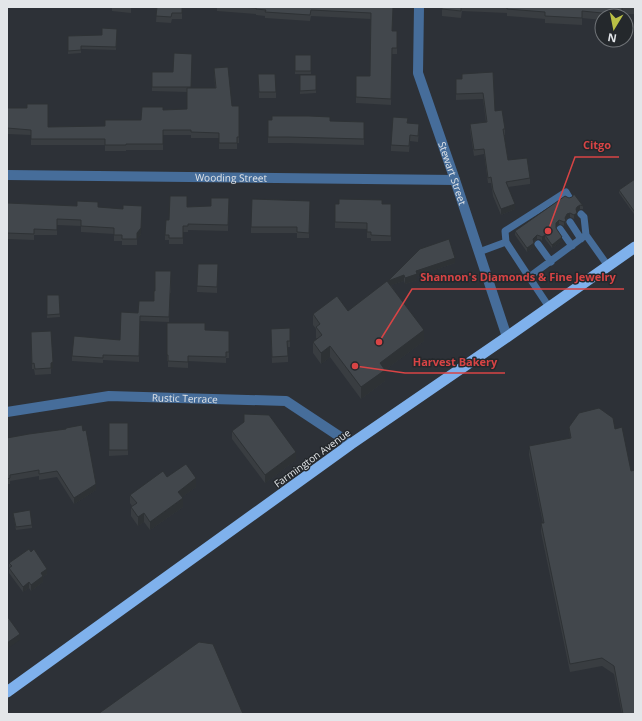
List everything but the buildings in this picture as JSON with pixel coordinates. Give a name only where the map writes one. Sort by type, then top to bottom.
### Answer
[{"type":"highway","name":"Farmington Avenue","points":[[7,692],[351,444],[508,337],[635,247]]},
{"type":"street","name":"Stewart Street","points":[[419,7],[418,73],[508,337]]},
{"type":"street","name":"Wooding Street","points":[[7,175],[455,180]]},
{"type":"street","name":"Rustic Terrace","points":[[7,412],[109,396],[286,401],[351,444]]},
{"type":"lane","points":[[549,307],[506,242],[505,231],[524,223],[556,202],[566,192],[569,197]]},
{"type":"lane","points":[[529,277],[583,237],[584,217],[581,214]]},
{"type":"lane","points":[[570,222],[608,266]]},
{"type":"lane","points":[[560,229],[572,246]]},
{"type":"lane","points":[[479,252],[506,242]]},
{"type":"lane","points":[[538,244],[551,262]]},
{"type":"place","name":"Citgo","points":[[548,231]]},
{"type":"place","name":"Shannon's Diamonds & Fine Jewelry","points":[[379,342]]},
{"type":"place","name":"Harvest Bakery","points":[[355,366]]}]
